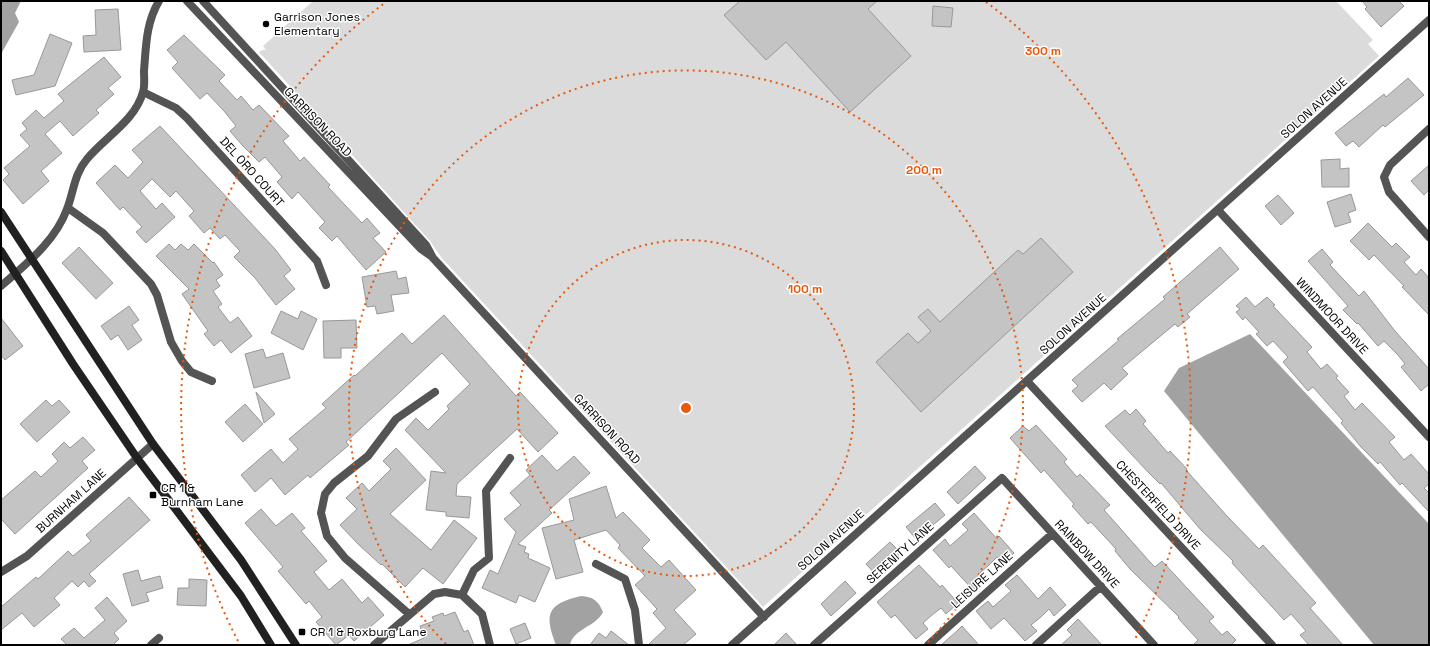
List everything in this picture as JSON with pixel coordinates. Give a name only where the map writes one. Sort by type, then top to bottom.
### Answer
[{"type":"main road","points":[[1,212],[31,260],[153,444],[241,560],[296,645]]},
{"type":"main road","points":[[1,251],[73,364],[137,458],[241,596],[271,645]]},
{"type":"street","points":[[1,286],[31,260],[55,231],[68,208],[77,172],[87,158],[121,126],[134,111],[143,92],[147,31],[152,13],[159,1]]},
{"type":"street","name":"GARRISON ROAD","points":[[187,1],[421,249],[433,258],[764,617]]},
{"type":"street","name":"GARRISON ROAD","points":[[203,1],[426,245],[433,258]]},
{"type":"street","name":"SOLON AVENUE","points":[[732,645],[1429,20]]},
{"type":"street","name":"DEL ORO COURT","points":[[143,92],[176,108],[187,118],[317,261],[326,285]]},
{"type":"street","points":[[1429,129],[1390,165],[1384,177],[1389,192],[1429,237]]},
{"type":"street","points":[[68,208],[103,233],[151,284],[157,295],[171,342],[182,361],[191,372],[212,381]]},
{"type":"street","name":"WINDMOOR DRIVE","points":[[1218,210],[1429,437]]},
{"type":"street","name":"CHESTERFIELD DRIVE","points":[[1027,381],[1272,645]]},
{"type":"street","points":[[409,614],[345,558],[328,536],[321,514],[325,494],[334,483],[368,456],[396,419],[435,392]]},
{"type":"street","name":"BURNHAM LANE","points":[[1,572],[27,556],[153,444]]},
{"type":"street","points":[[462,595],[474,570],[489,558],[486,491],[510,458]]},
{"type":"street","name":"RAINBOW DRIVE","points":[[1002,478],[1101,586],[1151,644]]},
{"type":"street","name":"SERENITY LANE","points":[[814,645],[1002,478]]},
{"type":"street","name":"LEISURE LANE","points":[[928,645],[1052,534]]},
{"type":"street","points":[[596,564],[625,579],[635,610],[639,645]]},
{"type":"street","points":[[1036,645],[1101,586]]},
{"type":"street","points":[[374,645],[434,594],[445,592],[462,595],[482,614],[490,645]]},
{"type":"street","points":[[151,645],[159,638]]},
{"type":"shaded area","points":[[1,1],[21,1],[15,13],[19,22],[1,54]]},
{"type":"shaded area","points":[[313,1],[1336,1],[1373,40],[1368,44],[1379,56],[763,607],[441,257],[430,241],[259,52],[266,50],[263,46]]},
{"type":"shaded area","points":[[1250,334],[1429,524],[1429,645],[1374,645],[1164,391],[1179,368]]},
{"type":"shaded area","points":[[581,596],[589,597],[595,600],[603,612],[596,621],[576,635],[570,645],[556,645],[550,625],[551,612],[561,603]]},
{"type":"building","points":[[740,1],[877,1],[868,9],[911,56],[850,112],[786,42],[766,60],[724,15]]},
{"type":"building","points":[[1362,1],[1399,1],[1404,6],[1381,27],[1365,9],[1367,7]]},
{"type":"building","points":[[933,6],[953,8],[951,27],[932,26]]},
{"type":"building","points":[[118,9],[121,50],[84,52],[83,36],[96,35],[95,10]]},
{"type":"building","points":[[50,34],[72,43],[55,86],[16,95],[12,80],[34,75]]},
{"type":"building","points":[[184,35],[225,75],[219,81],[237,100],[241,96],[253,110],[259,105],[289,136],[283,141],[300,161],[304,157],[330,185],[328,187],[362,223],[367,218],[380,233],[373,238],[386,252],[366,270],[337,236],[332,241],[319,228],[325,222],[298,192],[292,199],[277,182],[282,177],[265,157],[259,162],[242,145],[230,131],[236,126],[207,93],[200,99],[172,68],[178,62],[167,50]]},
{"type":"building","points":[[104,57],[121,77],[108,88],[114,94],[96,110],[99,113],[73,136],[60,121],[45,134],[62,153],[41,171],[49,181],[23,204],[3,180],[9,174],[4,168],[30,146],[20,135],[27,129],[22,123],[36,110],[44,118],[64,101],[58,94]]},
{"type":"building","points":[[1408,78],[1424,95],[1385,127],[1383,125],[1359,147],[1353,141],[1346,146],[1335,133],[1384,94],[1386,97]]},
{"type":"building","points":[[160,126],[275,249],[291,270],[284,276],[295,289],[276,305],[255,278],[234,257],[240,251],[225,235],[220,239],[210,228],[204,233],[189,216],[194,211],[176,191],[170,197],[152,179],[140,191],[156,209],[162,203],[175,217],[146,243],[136,232],[142,227],[123,207],[120,210],[96,183],[115,165],[128,178],[143,162],[132,150]]},
{"type":"building","points":[[1340,159],[1340,169],[1349,168],[1349,187],[1322,187],[1321,160]]},
{"type":"building","points":[[1429,165],[1429,190],[1424,195],[1411,181]]},
{"type":"building","points":[[1351,194],[1356,210],[1348,213],[1351,222],[1335,227],[1327,202]]},
{"type":"building","points":[[1278,195],[1294,213],[1281,225],[1265,206]]},
{"type":"building","points":[[1368,223],[1392,247],[1396,243],[1410,257],[1404,262],[1416,275],[1421,269],[1429,278],[1429,315],[1374,255],[1369,260],[1350,241]]},
{"type":"building","points":[[1041,238],[1073,272],[921,412],[876,362],[908,333],[918,343],[931,331],[918,317],[928,309],[940,322],[1018,250],[1023,254]]},
{"type":"building","points":[[169,244],[175,250],[181,244],[188,250],[194,244],[213,263],[214,262],[223,275],[216,280],[220,286],[213,291],[222,304],[218,307],[230,323],[238,317],[252,336],[231,353],[221,340],[214,346],[204,334],[208,331],[182,294],[189,289],[156,256]]},
{"type":"building","points":[[79,247],[113,283],[96,299],[62,263]]},
{"type":"building","points":[[1220,247],[1239,269],[1187,314],[1190,317],[1178,327],[1175,324],[1122,368],[1128,374],[1111,390],[1104,383],[1082,402],[1072,391],[1078,386],[1072,380],[1119,340],[1117,339],[1165,299],[1163,297]]},
{"type":"building","points":[[1322,249],[1333,262],[1330,265],[1359,296],[1364,291],[1395,331],[1429,369],[1429,384],[1421,391],[1401,367],[1405,364],[1398,355],[1384,341],[1378,346],[1358,323],[1357,324],[1343,310],[1348,306],[1308,261]]},
{"type":"building","points":[[396,271],[398,279],[406,277],[409,293],[391,295],[394,311],[377,314],[375,306],[367,307],[362,277]]},
{"type":"building","points":[[1246,297],[1255,307],[1267,297],[1275,305],[1273,306],[1312,347],[1307,352],[1321,369],[1327,364],[1338,376],[1336,378],[1349,392],[1344,396],[1355,410],[1362,403],[1395,437],[1389,442],[1404,460],[1411,454],[1429,474],[1429,484],[1424,488],[1429,493],[1429,512],[1402,483],[1400,485],[1380,462],[1378,464],[1361,447],[1341,423],[1343,421],[1313,387],[1308,391],[1283,362],[1288,357],[1273,341],[1267,346],[1256,334],[1259,332],[1245,317],[1243,320],[1236,312],[1240,309],[1236,306]]},
{"type":"building","points":[[129,306],[139,320],[132,325],[142,340],[128,350],[118,335],[111,340],[101,326]]},
{"type":"building","points":[[281,311],[298,319],[301,311],[317,319],[303,350],[271,333]]},
{"type":"building","points":[[444,315],[516,396],[520,392],[558,433],[538,452],[517,429],[457,484],[456,496],[471,497],[469,518],[446,516],[446,512],[426,510],[431,471],[446,473],[405,430],[416,418],[428,430],[449,409],[447,406],[470,384],[442,353],[346,442],[349,445],[310,478],[308,475],[285,495],[271,478],[255,492],[241,475],[271,449],[283,463],[298,449],[289,439],[326,408],[322,404],[402,333],[412,344]]},
{"type":"building","points":[[1,318],[23,346],[5,360],[1,355]]},
{"type":"building","points":[[356,320],[357,348],[341,348],[341,358],[324,358],[323,321]]},
{"type":"building","points":[[263,349],[266,358],[283,353],[290,378],[254,388],[245,354]]},
{"type":"building","points":[[256,392],[275,414],[264,423]]},
{"type":"building","points":[[46,400],[52,406],[59,400],[70,412],[37,442],[20,424]]},
{"type":"building","points":[[245,404],[263,424],[243,442],[225,422]]},
{"type":"building","points":[[1136,409],[1146,421],[1143,424],[1168,453],[1170,451],[1227,516],[1259,549],[1263,545],[1316,603],[1310,608],[1343,645],[1309,645],[1300,635],[1306,631],[1291,614],[1284,620],[1232,563],[1233,561],[1200,529],[1161,483],[1160,484],[1148,472],[1105,426],[1125,410],[1130,415]]},
{"type":"building","points":[[1036,425],[1067,459],[1064,462],[1077,477],[1080,474],[1110,505],[1104,510],[1150,562],[1155,567],[1162,561],[1214,617],[1209,621],[1222,635],[1227,631],[1236,640],[1231,645],[1193,645],[1198,640],[1178,618],[1179,617],[1130,569],[1115,551],[1116,549],[1091,522],[1088,524],[1072,506],[1074,504],[1044,470],[1041,473],[1010,438],[1023,426],[1029,431]]},
{"type":"building","points":[[83,437],[95,450],[82,461],[88,468],[15,534],[1,519],[1,500],[35,471],[41,477],[58,461],[52,454],[64,442],[70,448]]},
{"type":"building","points":[[396,448],[426,480],[390,514],[431,550],[454,520],[477,538],[443,584],[423,568],[405,587],[382,564],[381,565],[358,544],[340,525],[357,509],[346,498],[362,483],[369,491],[391,469],[383,461]]},
{"type":"building","points":[[542,455],[557,471],[574,456],[590,473],[549,510],[552,513],[518,544],[526,547],[524,552],[529,554],[528,558],[550,568],[535,602],[519,595],[516,603],[482,588],[490,570],[498,574],[516,532],[504,519],[521,505],[510,493],[530,475],[526,470]]},
{"type":"building","points":[[975,466],[986,478],[958,504],[947,492]]},
{"type":"building","points":[[606,486],[616,518],[623,512],[650,540],[642,548],[661,567],[669,560],[696,590],[674,610],[696,634],[683,645],[648,645],[666,628],[653,613],[657,609],[635,585],[645,576],[618,548],[620,545],[606,530],[574,540],[583,572],[556,579],[542,528],[574,520],[569,499]]},
{"type":"building","points":[[129,497],[150,520],[89,574],[96,581],[89,587],[84,581],[78,587],[72,581],[54,598],[60,605],[34,627],[22,613],[1,630],[1,607],[36,577],[38,579],[68,551],[73,556],[91,541],[86,535]]},
{"type":"building","points":[[935,503],[945,515],[916,539],[906,527]]},
{"type":"building","points":[[261,509],[276,526],[292,513],[305,528],[301,531],[327,561],[314,572],[329,590],[342,579],[362,603],[368,597],[384,615],[354,641],[349,635],[336,645],[316,622],[322,617],[309,601],[306,604],[278,571],[283,567],[245,523]]},
{"type":"building","points":[[974,513],[997,539],[999,536],[1014,553],[1002,563],[997,557],[980,573],[985,579],[973,590],[951,566],[949,568],[933,550],[945,539],[950,546],[968,530],[962,524]]},
{"type":"building","points":[[890,542],[901,553],[876,575],[866,564]]},
{"type":"building","points":[[919,565],[940,587],[942,585],[958,603],[946,614],[941,608],[932,615],[923,623],[928,629],[916,639],[895,615],[891,618],[877,602]]},
{"type":"building","points":[[138,570],[141,581],[160,576],[163,588],[146,593],[149,601],[132,606],[123,574]]},
{"type":"building","points":[[1017,575],[1038,599],[1050,587],[1066,605],[1054,616],[1049,609],[1031,625],[1037,631],[1025,641],[1004,618],[991,629],[976,611],[988,601],[993,607],[1011,591],[1005,585]]},
{"type":"building","points":[[189,579],[207,580],[206,606],[177,605],[178,588],[189,588]]},
{"type":"building","points":[[845,581],[856,593],[831,616],[821,604]]},
{"type":"building","points":[[107,597],[127,621],[114,633],[119,639],[113,645],[67,645],[61,639],[74,628],[84,638],[105,620],[95,608]]},
{"type":"building","points":[[455,612],[464,632],[468,630],[474,645],[408,645],[424,638],[420,626],[434,621],[432,617],[443,613],[444,616]]},
{"type":"building","points":[[1078,619],[1102,645],[1061,645],[1072,635],[1067,630]]},
{"type":"building","points":[[525,623],[531,638],[516,644],[510,629]]},
{"type":"building","points":[[962,626],[979,645],[941,645],[957,631]]},
{"type":"building","points":[[611,631],[629,645],[590,645],[599,633],[606,638]]},
{"type":"building","points":[[786,633],[797,645],[774,645]]},
{"type":"place","name":"Garrison Jones Elementary","points":[[266,24]]},
{"type":"place","name":"CR 1 & Burnham Lane","points":[[153,495]]},
{"type":"place","name":"CR 1 & Roxburg Lane","points":[[302,632]]}]
